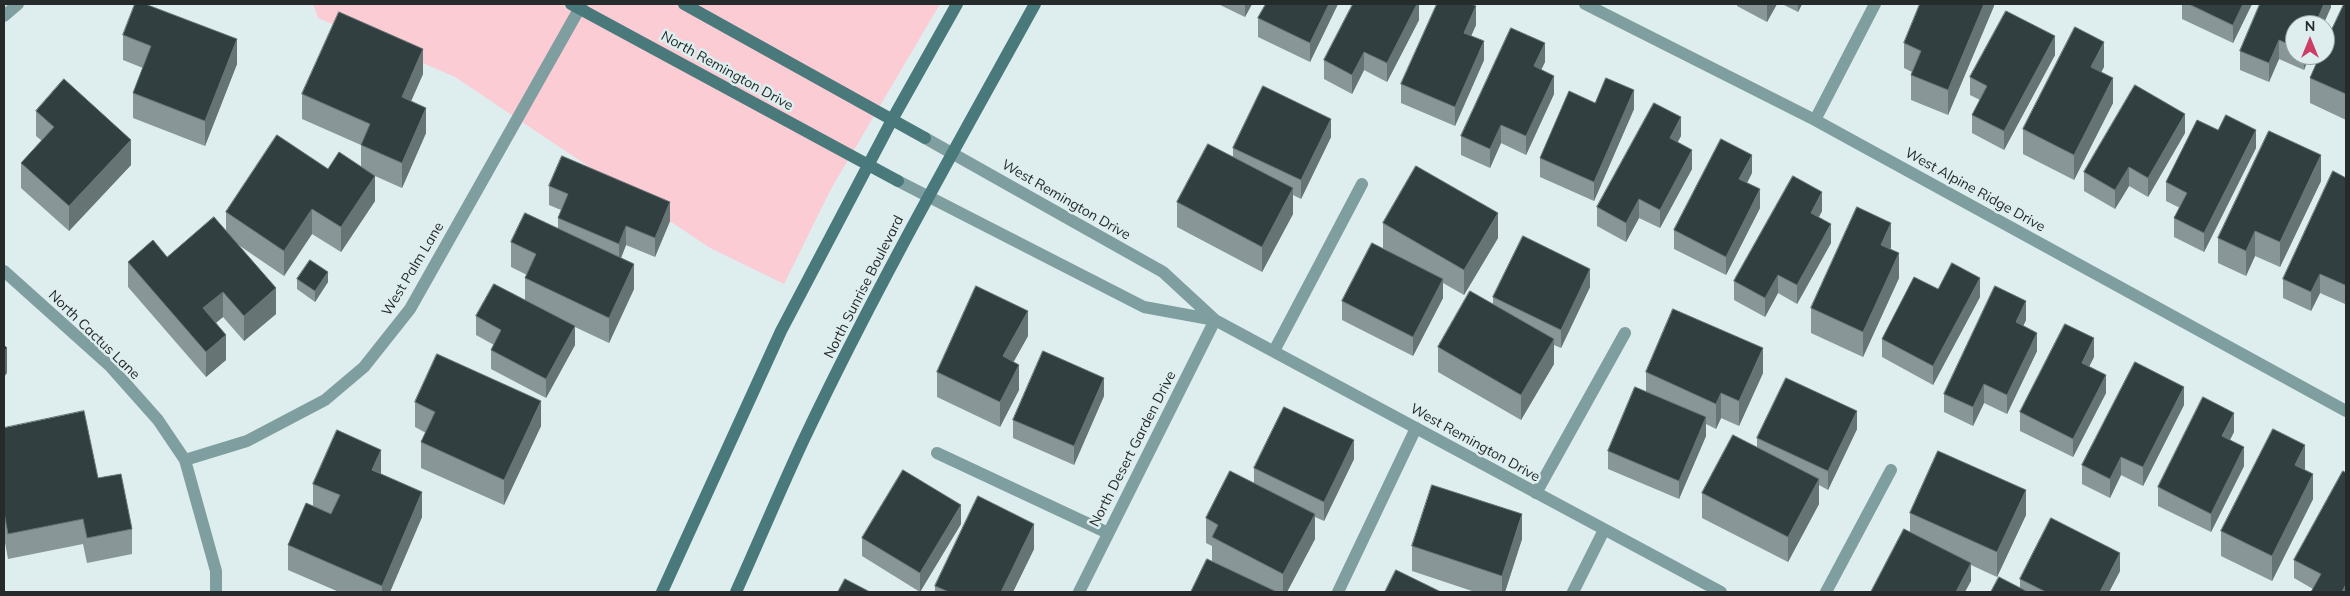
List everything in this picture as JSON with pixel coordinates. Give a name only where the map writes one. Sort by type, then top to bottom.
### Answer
[{"type":"street","points":[[4,16],[18,4]]},
{"type":"street","points":[[684,4],[893,118]]},
{"type":"street","points":[[662,592],[781,331],[893,118],[957,4]]},
{"type":"street","name":"North Sunrise Boulevard","points":[[736,592],[804,438],[929,194],[1035,4]]},
{"type":"street","name":"West Alpine Ridge Drive","points":[[1585,4],[1815,120],[2346,411]]},
{"type":"street","points":[[1815,120],[1875,4]]},
{"type":"street","name":"North Remington Drive","points":[[577,5],[869,166]]},
{"type":"street","name":"West Palm Lane","points":[[185,460],[247,441],[325,400],[364,367],[410,309],[577,5]]},
{"type":"street","name":"West Remington Drive","points":[[893,118],[925,138],[953,152],[1163,272],[1215,320],[1721,592]]},
{"type":"street","name":"West Remington Drive","points":[[869,166],[929,194],[1144,307],[1215,320]]},
{"type":"street","points":[[1274,351],[1362,184]]},
{"type":"street","name":"North Cactus Lane","points":[[4,271],[110,366],[158,420],[185,460],[216,571],[216,592]]},
{"type":"street","name":"North Desert Garden Drive","points":[[1080,592],[1215,320]]},
{"type":"street","points":[[1536,493],[1625,333]]},
{"type":"street","points":[[1338,592],[1416,428]]},
{"type":"street","points":[[937,452],[1108,534]]},
{"type":"street","points":[[1826,592],[1891,470]]},
{"type":"street","points":[[1573,592],[1604,530]]},
{"type":"shaded area","points":[[313,4],[940,4],[831,189],[784,284],[710,248],[455,77],[318,18]]},
{"type":"building","points":[[135,4],[145,4],[237,39],[205,121],[133,93],[151,46],[123,35]]},
{"type":"building","points":[[1266,4],[1329,4],[1310,43],[1258,18]]},
{"type":"building","points":[[1353,4],[1417,4],[1387,63],[1364,52],[1352,75],[1324,60]]},
{"type":"building","points":[[1437,4],[1471,4],[1476,6],[1464,33],[1484,41],[1455,107],[1401,84]]},
{"type":"building","points":[[1920,4],[1984,4],[1948,90],[1911,75],[1921,51],[1904,43]]},
{"type":"building","points":[[2189,4],[2243,4],[2233,25]]},
{"type":"building","points":[[2260,4],[2324,4],[2319,15],[2285,15],[2285,43],[2279,40],[2269,63],[2240,51]]},
{"type":"building","points":[[2344,4],[2346,4],[2346,94],[2310,78],[2316,65],[2335,65],[2335,23]]},
{"type":"building","points":[[2006,11],[2055,36],[2004,131],[1972,115],[1987,86],[1970,77]]},
{"type":"building","points":[[339,12],[423,49],[402,97],[426,108],[402,163],[361,145],[370,124],[302,94]]},
{"type":"building","points":[[2075,27],[2104,42],[2091,67],[2113,78],[2074,155],[2023,129]]},
{"type":"building","points":[[1511,28],[1545,43],[1534,66],[1554,76],[1526,136],[1501,125],[1490,149],[1461,136]]},
{"type":"building","points":[[1606,78],[1634,90],[1594,182],[1540,158],[1569,91],[1595,103]]},
{"type":"building","points":[[64,79],[131,140],[69,206],[21,163],[54,127],[36,111]]},
{"type":"building","points":[[2135,85],[2185,114],[2148,178],[2129,167],[2115,190],[2084,172]]},
{"type":"building","points":[[1263,86],[1331,119],[1301,180],[1233,148]]},
{"type":"building","points":[[1654,103],[1681,117],[1670,138],[1692,150],[1660,210],[1639,199],[1626,223],[1597,207]]},
{"type":"building","points":[[2226,115],[2256,130],[2204,233],[2174,218],[2187,193],[2166,182],[2197,120],[2218,130]]},
{"type":"building","points":[[2269,131],[2321,155],[2280,242],[2255,231],[2246,251],[2218,238]]},
{"type":"building","points":[[277,135],[328,169],[339,152],[375,176],[341,227],[312,209],[284,251],[226,212]]},
{"type":"building","points":[[1721,139],[1752,155],[1739,179],[1760,189],[1726,257],[1674,230]]},
{"type":"building","points":[[1208,144],[1293,188],[1262,247],[1177,202]]},
{"type":"building","points":[[562,156],[670,202],[655,238],[626,226],[619,244],[558,218],[568,194],[549,186]]},
{"type":"building","points":[[1416,166],[1498,213],[1464,270],[1383,223]]},
{"type":"building","points":[[2333,171],[2346,178],[2346,282],[2345,285],[2320,274],[2311,292],[2283,279]]},
{"type":"building","points":[[1793,176],[1822,192],[1811,213],[1831,224],[1797,285],[1778,275],[1765,298],[1734,281]]},
{"type":"building","points":[[1857,207],[1891,223],[1881,245],[1899,253],[1863,332],[1811,308]]},
{"type":"building","points":[[525,213],[634,264],[609,318],[525,278],[536,254],[511,242]]},
{"type":"building","points":[[214,217],[276,288],[244,316],[223,292],[203,308],[226,335],[206,352],[128,262],[153,240],[167,257]]},
{"type":"building","points":[[1523,236],[1590,269],[1561,330],[1493,297]]},
{"type":"building","points":[[1372,243],[1443,279],[1413,337],[1342,301]]},
{"type":"building","points":[[310,260],[328,272],[315,291],[297,279]]},
{"type":"building","points":[[1952,263],[1980,278],[1933,366],[1882,339],[1914,277],[1938,289]]},
{"type":"building","points":[[494,284],[575,326],[546,379],[491,350],[501,330],[476,316]]},
{"type":"building","points":[[976,286],[1028,311],[1003,356],[1019,365],[1000,402],[937,372]]},
{"type":"building","points":[[1995,286],[2026,301],[2016,322],[2037,333],[2007,395],[1984,384],[1973,407],[1944,394]]},
{"type":"building","points":[[1470,291],[1554,339],[1521,395],[1438,347]]},
{"type":"building","points":[[1673,309],[1763,348],[1739,401],[1721,393],[1716,404],[1646,372]]},
{"type":"building","points":[[2065,324],[2094,338],[2082,363],[2106,375],[2073,439],[2020,412]]},
{"type":"building","points":[[1043,351],[1104,378],[1074,446],[1013,420]]},
{"type":"building","points":[[437,354],[541,401],[504,480],[421,442],[435,412],[415,402]]},
{"type":"building","points":[[2135,362],[2184,387],[2143,467],[2121,457],[2110,479],[2082,465]]},
{"type":"building","points":[[1786,378],[1857,411],[1828,471],[1757,438]]},
{"type":"building","points":[[1635,387],[1706,417],[1679,481],[1608,451]]},
{"type":"building","points":[[2203,397],[2234,413],[2222,436],[2244,447],[2211,514],[2158,487]]},
{"type":"building","points":[[1284,407],[1354,440],[1324,502],[1254,468]]},
{"type":"building","points":[[84,411],[98,478],[121,474],[132,529],[87,538],[83,519],[8,534],[4,512],[4,428]]},
{"type":"building","points":[[2273,429],[2305,445],[2295,465],[2313,474],[2272,556],[2221,531]]},
{"type":"building","points":[[337,430],[381,450],[372,470],[422,492],[382,586],[288,545],[306,503],[331,514],[340,495],[313,484]]},
{"type":"building","points":[[1733,435],[1819,479],[1788,537],[1702,493]]},
{"type":"building","points":[[1938,451],[2026,490],[1997,552],[1910,513]]},
{"type":"building","points":[[903,470],[961,505],[920,573],[862,538]]},
{"type":"building","points":[[1230,471],[1315,514],[1283,574],[1212,537],[1218,525],[1206,518]]},
{"type":"building","points":[[2343,471],[2346,473],[2346,584],[2342,592],[2311,592],[2321,574],[2294,560]]},
{"type":"building","points":[[1432,485],[1522,514],[1502,576],[1412,546]]},
{"type":"building","points":[[978,496],[1034,524],[1001,592],[949,592],[935,586]]},
{"type":"building","points":[[2051,518],[2120,553],[2100,592],[2046,592],[2020,579]]},
{"type":"building","points":[[1904,529],[1971,563],[1956,592],[1871,592]]},
{"type":"building","points":[[1207,559],[1277,592],[1191,592]]},
{"type":"building","points":[[1396,570],[1441,592],[1385,592]]},
{"type":"building","points":[[1999,577],[2028,592],[1991,592]]},
{"type":"building","points":[[845,579],[870,592],[838,592]]}]
